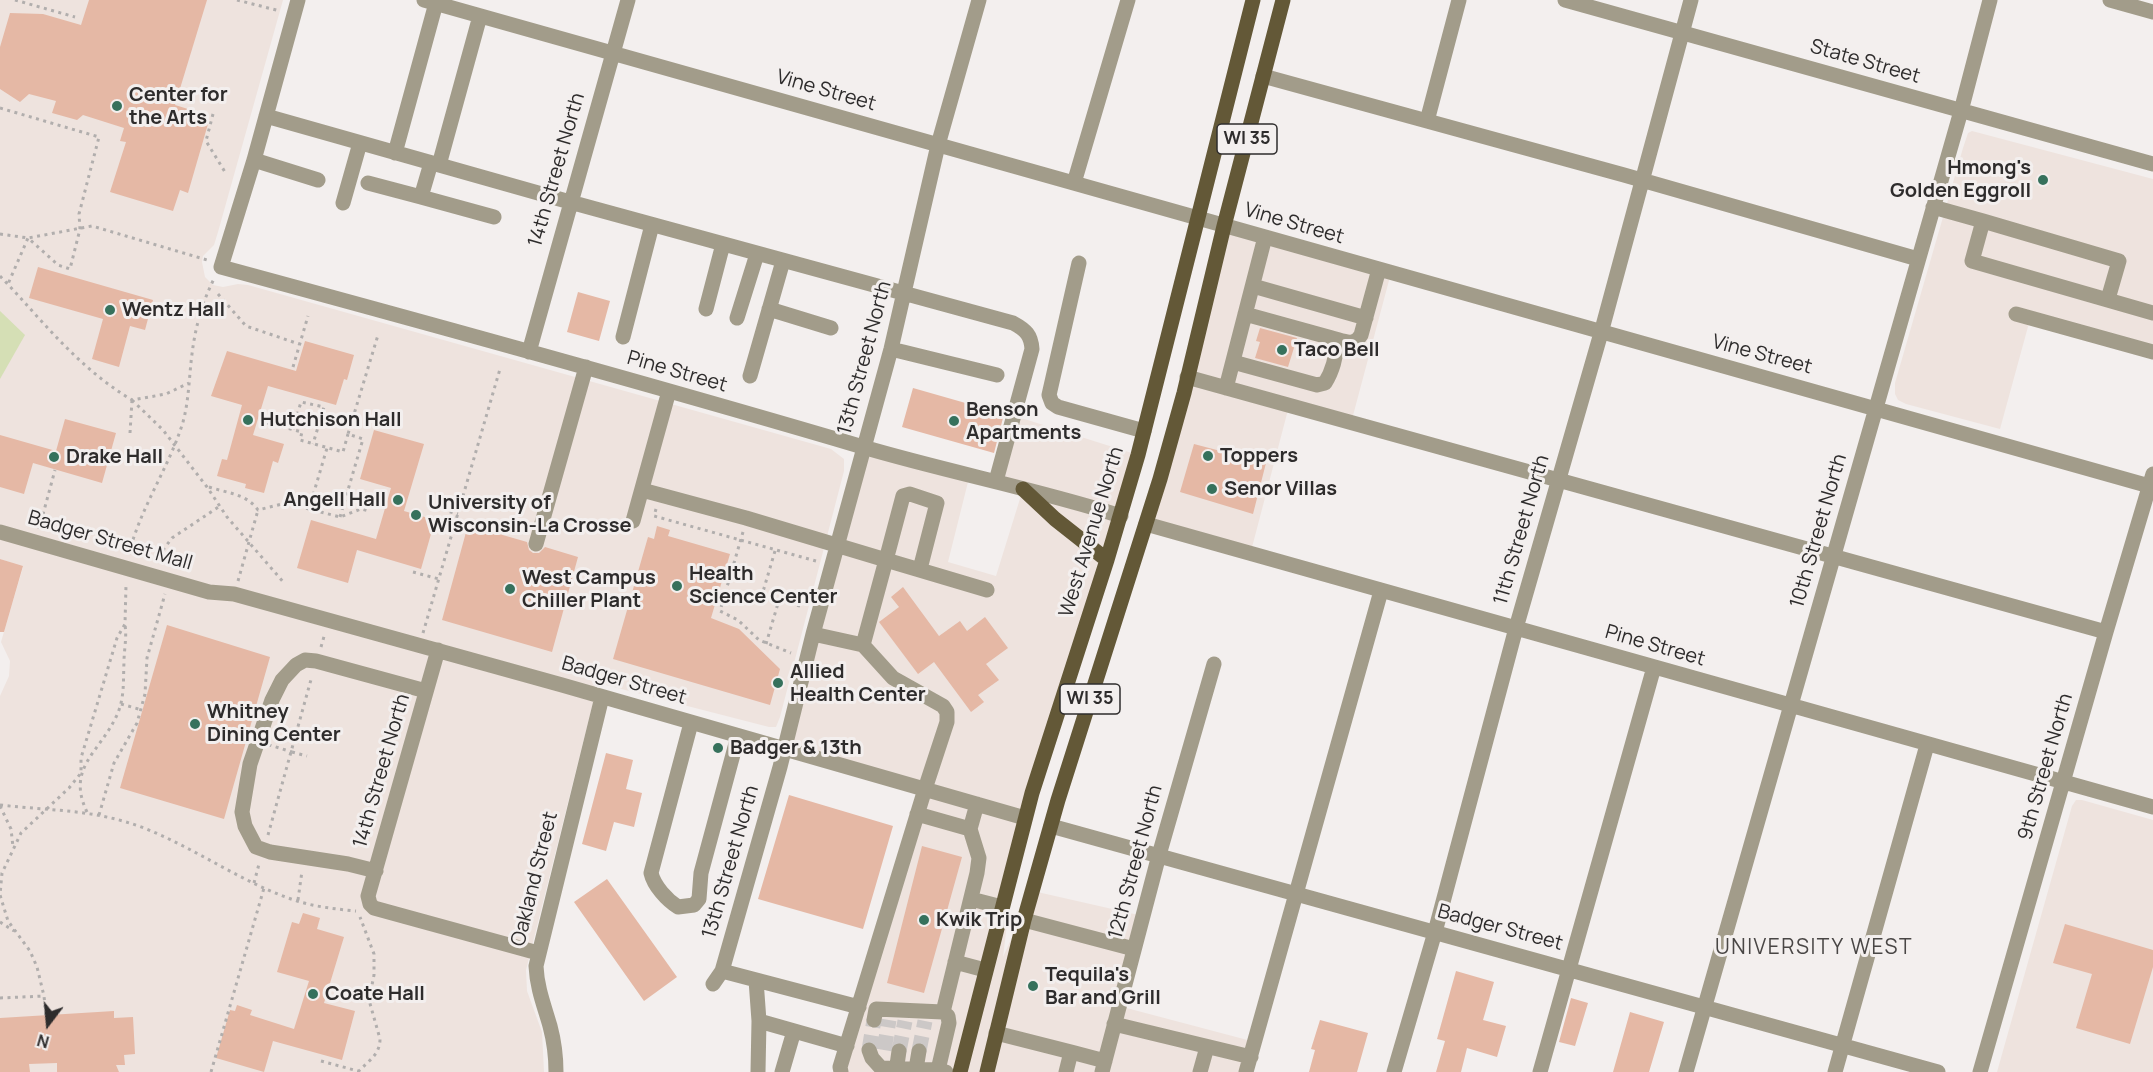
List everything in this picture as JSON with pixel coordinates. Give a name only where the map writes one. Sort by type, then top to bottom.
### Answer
[{"type":"main road","name":"West Avenue North","points":[[960,1072],[1025,818],[1121,516],[1253,0]]},
{"type":"main road","name":"WI 35","points":[[987,1072],[1024,920],[1051,826],[1146,524],[1187,377],[1283,0]]},
{"type":"main road","points":[[1023,489],[1055,519],[1107,560]]},
{"type":"street","name":"14th Street North","points":[[529,351],[628,0]]},
{"type":"street","name":"13th Street North","points":[[756,980],[718,978],[784,748],[891,349],[938,145],[979,0]]},
{"type":"street","points":[[1074,183],[1128,0]]},
{"type":"street","points":[[1428,121],[1459,0]]},
{"type":"street","name":"State Street","points":[[1565,0],[2153,164]]},
{"type":"street","name":"11th Street North","points":[[1394,1072],[1435,932],[1515,628],[1601,333],[1691,0]]},
{"type":"street","name":"10th Street North","points":[[1686,1072],[1876,409],[1990,0]]},
{"type":"street","points":[[2110,0],[2153,12]]},
{"type":"street","points":[[395,153],[430,2]]},
{"type":"street","name":"Vine Street","points":[[430,2],[1601,333],[2152,482]]},
{"type":"street","points":[[221,267],[254,160],[296,8]]},
{"type":"street","points":[[421,197],[435,164],[480,16]]},
{"type":"street","points":[[1263,76],[1642,180],[1918,259]]},
{"type":"street","points":[[266,116],[652,225],[1013,323],[1024,328],[1031,337],[1032,349],[996,481]]},
{"type":"street","points":[[343,203],[360,143]]},
{"type":"street","points":[[254,160],[318,180]]},
{"type":"street","points":[[368,183],[494,218]]},
{"type":"street","points":[[1933,207],[2118,261],[2108,299]]},
{"type":"street","points":[[1983,221],[1972,261],[2153,313]]},
{"type":"street","points":[[623,337],[652,225]]},
{"type":"street","points":[[1226,388],[1265,237]]},
{"type":"street","points":[[706,309],[723,244]]},
{"type":"street","points":[[737,318],[757,254]]},
{"type":"street","points":[[750,376],[783,261]]},
{"type":"street","points":[[1079,263],[1049,395],[1052,403],[1058,407],[1143,431]]},
{"type":"street","name":"Pine Street","points":[[221,267],[529,351],[864,447],[1063,498],[1121,516]]},
{"type":"street","points":[[1245,314],[1352,343],[1358,340],[1379,269]]},
{"type":"street","points":[[1253,286],[1366,318]]},
{"type":"street","points":[[769,309],[831,327]]},
{"type":"street","points":[[2016,314],[2153,352]]},
{"type":"street","points":[[1233,362],[1317,385],[1325,383],[1329,377],[1337,349],[1332,338]]},
{"type":"street","points":[[891,349],[997,375]]},
{"type":"street","points":[[536,544],[586,367]]},
{"type":"street","points":[[1187,377],[2106,632]]},
{"type":"street","points":[[1022,389],[1049,395]]},
{"type":"street","points":[[633,521],[669,391]]},
{"type":"street","name":"9th Street North","points":[[1980,1072],[2106,632],[2152,482]]},
{"type":"street","points":[[642,490],[746,518],[987,590]]},
{"type":"street","points":[[863,645],[903,496],[910,494],[937,503],[920,569]]},
{"type":"street","name":"Pine Street","points":[[1146,524],[2153,807]]},
{"type":"street","name":"Badger Street Mall","points":[[0,532],[209,592]]},
{"type":"street","points":[[1246,1072],[1382,591]]},
{"type":"street","name":"Badger Street","points":[[209,592],[234,594],[438,650],[1025,818]]},
{"type":"street","points":[[813,634],[863,645],[893,678],[933,699],[947,712],[947,722],[924,789],[841,1072]]},
{"type":"street","name":"14th Street North","points":[[438,650],[368,896],[370,904],[374,908],[538,953]]},
{"type":"street","points":[[376,871],[256,847],[250,838],[242,812],[250,764],[282,680],[296,665],[305,660],[426,691]]},
{"type":"street","name":"12th Street North","points":[[1103,1066],[1159,855],[1214,664]]},
{"type":"street","points":[[1540,1072],[1654,668]]},
{"type":"street","name":"Oakland Street","points":[[556,1072],[549,1024],[537,988],[538,953],[602,697]]},
{"type":"street","points":[[691,723],[651,873],[652,880],[670,902],[678,907],[694,905],[699,899],[701,873],[738,736]]},
{"type":"street","points":[[1835,1072],[1927,745]]},
{"type":"street","points":[[944,1012],[979,858],[970,829],[977,804]]},
{"type":"street","points":[[917,814],[970,829]]},
{"type":"street","name":"Badger Street","points":[[1051,826],[1938,1072]]},
{"type":"street","points":[[971,898],[1002,907]]},
{"type":"street","points":[[1024,920],[1134,949]]},
{"type":"street","points":[[955,962],[985,970]]},
{"type":"street","points":[[758,1072],[759,1020],[756,980],[859,1007]]},
{"type":"street","points":[[884,1016],[926,1016],[944,1012]]},
{"type":"street","points":[[891,1070],[884,1050],[872,1058],[891,1070],[942,1071],[949,1023],[948,1016],[944,1012]]},
{"type":"street","points":[[759,1020],[847,1046]]},
{"type":"street","points":[[1114,1024],[1251,1057]]},
{"type":"street","points":[[782,1072],[794,1030]]},
{"type":"street","points":[[996,1033],[1071,1052],[1103,1066]]},
{"type":"street","points":[[1200,1072],[1207,1047]]},
{"type":"street","points":[[916,1069],[919,1051]]},
{"type":"street","points":[[1066,1072],[1071,1052]]},
{"type":"path","points":[[15,0],[75,17]]},
{"type":"path","points":[[237,0],[296,8]]},
{"type":"path","points":[[0,108],[99,137],[79,214],[80,229],[70,268],[58,265],[28,238]]},
{"type":"path","points":[[213,114],[206,141],[225,172]]},
{"type":"path","points":[[0,234],[28,238],[92,226],[197,256],[221,267],[204,301],[195,335],[187,408],[175,446],[147,501],[132,541],[126,568],[127,638],[121,704],[116,717],[81,773],[69,788],[21,833],[0,880]]},
{"type":"path","points":[[8,284],[28,238]]},
{"type":"path","points":[[0,276],[56,339],[93,373],[132,400],[155,420],[249,543],[285,584]]},
{"type":"path","points":[[218,294],[246,326],[299,344]]},
{"type":"path","points":[[293,367],[308,316]]},
{"type":"path","points":[[267,423],[302,432],[300,440],[343,452],[378,335]]},
{"type":"path","points":[[419,645],[500,369]]},
{"type":"path","points":[[132,400],[166,394],[189,383]]},
{"type":"path","points":[[130,433],[132,400]]},
{"type":"path","points":[[293,429],[301,402],[324,407],[313,444]]},
{"type":"path","points":[[340,518],[363,439],[348,434]]},
{"type":"path","points":[[309,509],[327,447]]},
{"type":"path","points":[[35,542],[56,470]]},
{"type":"path","points":[[207,487],[245,498],[252,502],[258,510]]},
{"type":"path","points":[[660,495],[654,516],[816,561]]},
{"type":"path","points":[[258,510],[286,503],[340,518],[361,509],[369,512]]},
{"type":"path","points":[[126,568],[163,550],[172,538],[220,506]]},
{"type":"path","points":[[428,506],[458,514]]},
{"type":"path","points":[[234,594],[258,510]]},
{"type":"path","points":[[746,518],[720,611],[738,620],[759,640],[791,653]]},
{"type":"path","points":[[775,550],[762,595],[803,607]]},
{"type":"path","points":[[413,572],[439,579]]},
{"type":"path","points":[[99,815],[114,763],[137,723],[145,694],[147,658],[169,580]]},
{"type":"path","points":[[766,644],[779,600]]},
{"type":"path","points":[[254,883],[329,620]]},
{"type":"path","points":[[87,812],[80,796],[81,758],[117,638],[125,624]]},
{"type":"path","points":[[121,704],[142,710]]},
{"type":"path","points":[[247,738],[307,756]]},
{"type":"path","points":[[13,847],[11,829],[0,806],[87,812],[143,828],[185,846],[264,888],[298,901],[332,909],[358,911],[374,954],[374,975],[369,1000],[380,1046],[378,1053],[358,1072],[321,1061]]},
{"type":"path","points":[[298,901],[300,878],[306,858]]},
{"type":"path","points":[[2,873],[0,895],[8,921],[30,951],[37,967],[46,1015]]},
{"type":"path","points":[[211,1072],[264,888]]},
{"type":"path","points":[[0,922],[18,934]]},
{"type":"path","points":[[0,998],[44,996]]},
{"type":"shaded area","name":"University of Wisconsin-La Crosse","points":[[0,0],[283,0],[214,245],[203,256],[205,277],[213,285],[223,287],[248,285],[831,449],[844,459],[844,471],[776,727],[598,683],[526,970],[527,991],[542,1032],[544,1072],[0,1072],[0,696],[9,676],[10,661],[1,642],[23,567],[0,559]]},
{"type":"shaded area","points":[[1972,131],[2153,179],[2153,348],[2029,323],[2000,429],[1906,404],[1898,400],[1895,394],[1895,383],[1963,148],[1968,133]]},
{"type":"shaded area","points":[[1224,226],[1391,273],[1351,423],[1289,406],[1250,555],[1146,524]]},
{"type":"shaded area","points":[[1015,416],[1138,455],[1012,884],[1003,957],[1033,891],[1143,916],[1119,1006],[1255,1042],[1246,1072],[841,1072],[924,789],[784,748],[864,447],[970,474],[948,562],[996,576],[1023,489],[996,481]]},
{"type":"shaded area","points":[[2076,800],[2153,820],[2153,1072],[1997,1072],[2072,806]]},
{"type":"green space","points":[[0,311],[25,335],[0,379]]},
{"type":"building","name":"Center for the Arts","points":[[89,0],[207,0],[175,105],[201,113],[208,124],[188,193],[180,190],[173,211],[110,192],[126,142],[120,141],[124,128],[83,115],[77,120],[52,113],[56,101],[29,94],[20,102],[0,89],[0,47],[10,13],[43,14],[81,25]]},
{"type":"building","name":"Wentz Hall","points":[[38,267],[153,300],[145,330],[130,326],[119,367],[92,359],[103,319],[29,298]]},
{"type":"building","points":[[578,292],[610,301],[599,341],[567,332]]},
{"type":"building","points":[[1260,328],[1297,338],[1288,367],[1255,358],[1260,342],[1256,341]]},
{"type":"building","name":"Hutchison Hall","points":[[305,341],[354,355],[347,380],[344,379],[336,405],[268,386],[253,435],[284,444],[278,463],[273,461],[264,493],[245,488],[246,484],[217,476],[222,459],[227,460],[242,405],[211,396],[227,351],[296,371]]},
{"type":"building","name":"Benson Apartments","points":[[913,388],[1004,414],[994,453],[902,427]]},
{"type":"building","name":"Drake Hall","points":[[65,419],[116,433],[102,483],[33,463],[24,494],[0,487],[0,435],[56,451]]},
{"type":"building","name":"Angell Hall","points":[[374,430],[424,444],[404,511],[435,520],[421,569],[357,550],[348,583],[297,568],[311,520],[376,539],[391,488],[360,479]]},
{"type":"building","points":[[1194,444],[1266,463],[1253,514],[1180,492]]},
{"type":"building","name":"West Campus Chiller Plant","points":[[468,525],[527,542],[529,550],[533,553],[539,553],[545,547],[578,557],[552,652],[442,620]]},
{"type":"building","name":"Health Science Center","points":[[657,526],[670,530],[668,536],[730,554],[711,618],[739,629],[780,669],[770,705],[613,659],[648,537],[654,539]]},
{"type":"building","points":[[0,559],[23,566],[4,632],[0,632]]},
{"type":"building","points":[[903,587],[939,636],[960,621],[967,631],[985,617],[1008,648],[986,664],[999,680],[978,695],[984,702],[971,712],[934,662],[918,674],[879,622],[899,607],[891,597]]},
{"type":"building","name":"Whitney Dining Center","points":[[167,625],[270,657],[224,819],[120,788]]},
{"type":"building","points":[[606,753],[633,760],[626,789],[642,793],[634,827],[614,822],[606,851],[582,844]]},
{"type":"building","points":[[789,795],[893,826],[863,929],[758,899]]},
{"type":"building","name":"Kwik Trip","points":[[922,846],[962,857],[924,993],[887,983]]},
{"type":"building","points":[[607,879],[677,977],[644,1001],[574,902]]},
{"type":"building","name":"Coate Hall","points":[[303,913],[320,918],[317,929],[344,937],[324,1003],[355,1011],[342,1060],[273,1041],[264,1072],[216,1058],[230,1010],[235,1011],[237,1005],[252,1010],[250,1015],[294,1029],[309,981],[277,972],[292,922],[299,924]]},
{"type":"building","points":[[2065,924],[2153,950],[2153,967],[2130,1044],[2076,1028],[2092,974],[2053,963]]},
{"type":"building","points":[[1456,971],[1494,982],[1483,1020],[1506,1026],[1497,1057],[1467,1048],[1461,1072],[1436,1072],[1445,1041],[1437,1039]]},
{"type":"building","points":[[1571,998],[1588,1003],[1575,1046],[1559,1042]]},
{"type":"building","points":[[114,1011],[114,1018],[133,1017],[135,1054],[124,1055],[125,1065],[116,1065],[119,1072],[57,1072],[57,1063],[29,1064],[30,1072],[0,1072],[0,1018]]},
{"type":"building","points":[[1630,1012],[1664,1022],[1649,1072],[1613,1072]]},
{"type":"building","points":[[1320,1020],[1368,1033],[1357,1072],[1309,1072],[1315,1050],[1311,1049]]},
{"type":"tunnel","points":[[869,1050],[874,1020]]},
{"type":"tunnel","points":[[884,1050],[889,1020]]},
{"type":"tunnel","points":[[899,1051],[905,1021]]},
{"type":"tunnel","points":[[919,1051],[925,1021]]},
{"type":"place","name":"Center for the Arts","points":[[117,106]]},
{"type":"place","name":"Hmong's Golden Eggroll","points":[[2043,180]]},
{"type":"place","name":"Wentz Hall","points":[[110,310]]},
{"type":"place","name":"Taco Bell","points":[[1282,350]]},
{"type":"place","name":"Hutchison Hall","points":[[248,420]]},
{"type":"place","name":"Benson Apartments","points":[[954,421]]},
{"type":"place","name":"Toppers","points":[[1208,456]]},
{"type":"place","name":"Drake Hall","points":[[54,457]]},
{"type":"place","name":"Senor Villas","points":[[1212,489]]},
{"type":"place","name":"Angell Hall","points":[[398,500]]},
{"type":"place","name":"University of Wisconsin-La Crosse","points":[[416,515]]},
{"type":"place","name":"Health Science Center","points":[[677,586]]},
{"type":"place","name":"West Campus Chiller Plant","points":[[510,589]]},
{"type":"place","name":"Allied Health Center","points":[[778,683]]},
{"type":"place","name":"Whitney Dining Center","points":[[195,724]]},
{"type":"place","name":"Badger & 13th","points":[[718,748]]},
{"type":"place","name":"Kwik Trip","points":[[924,920]]},
{"type":"place","name":"Tequila's Bar and Grill","points":[[1033,986]]},
{"type":"place","name":"Coate Hall","points":[[313,994]]},
{"type":"district","name":"UNIVERSITY WEST","points":[[1814,948]]}]
